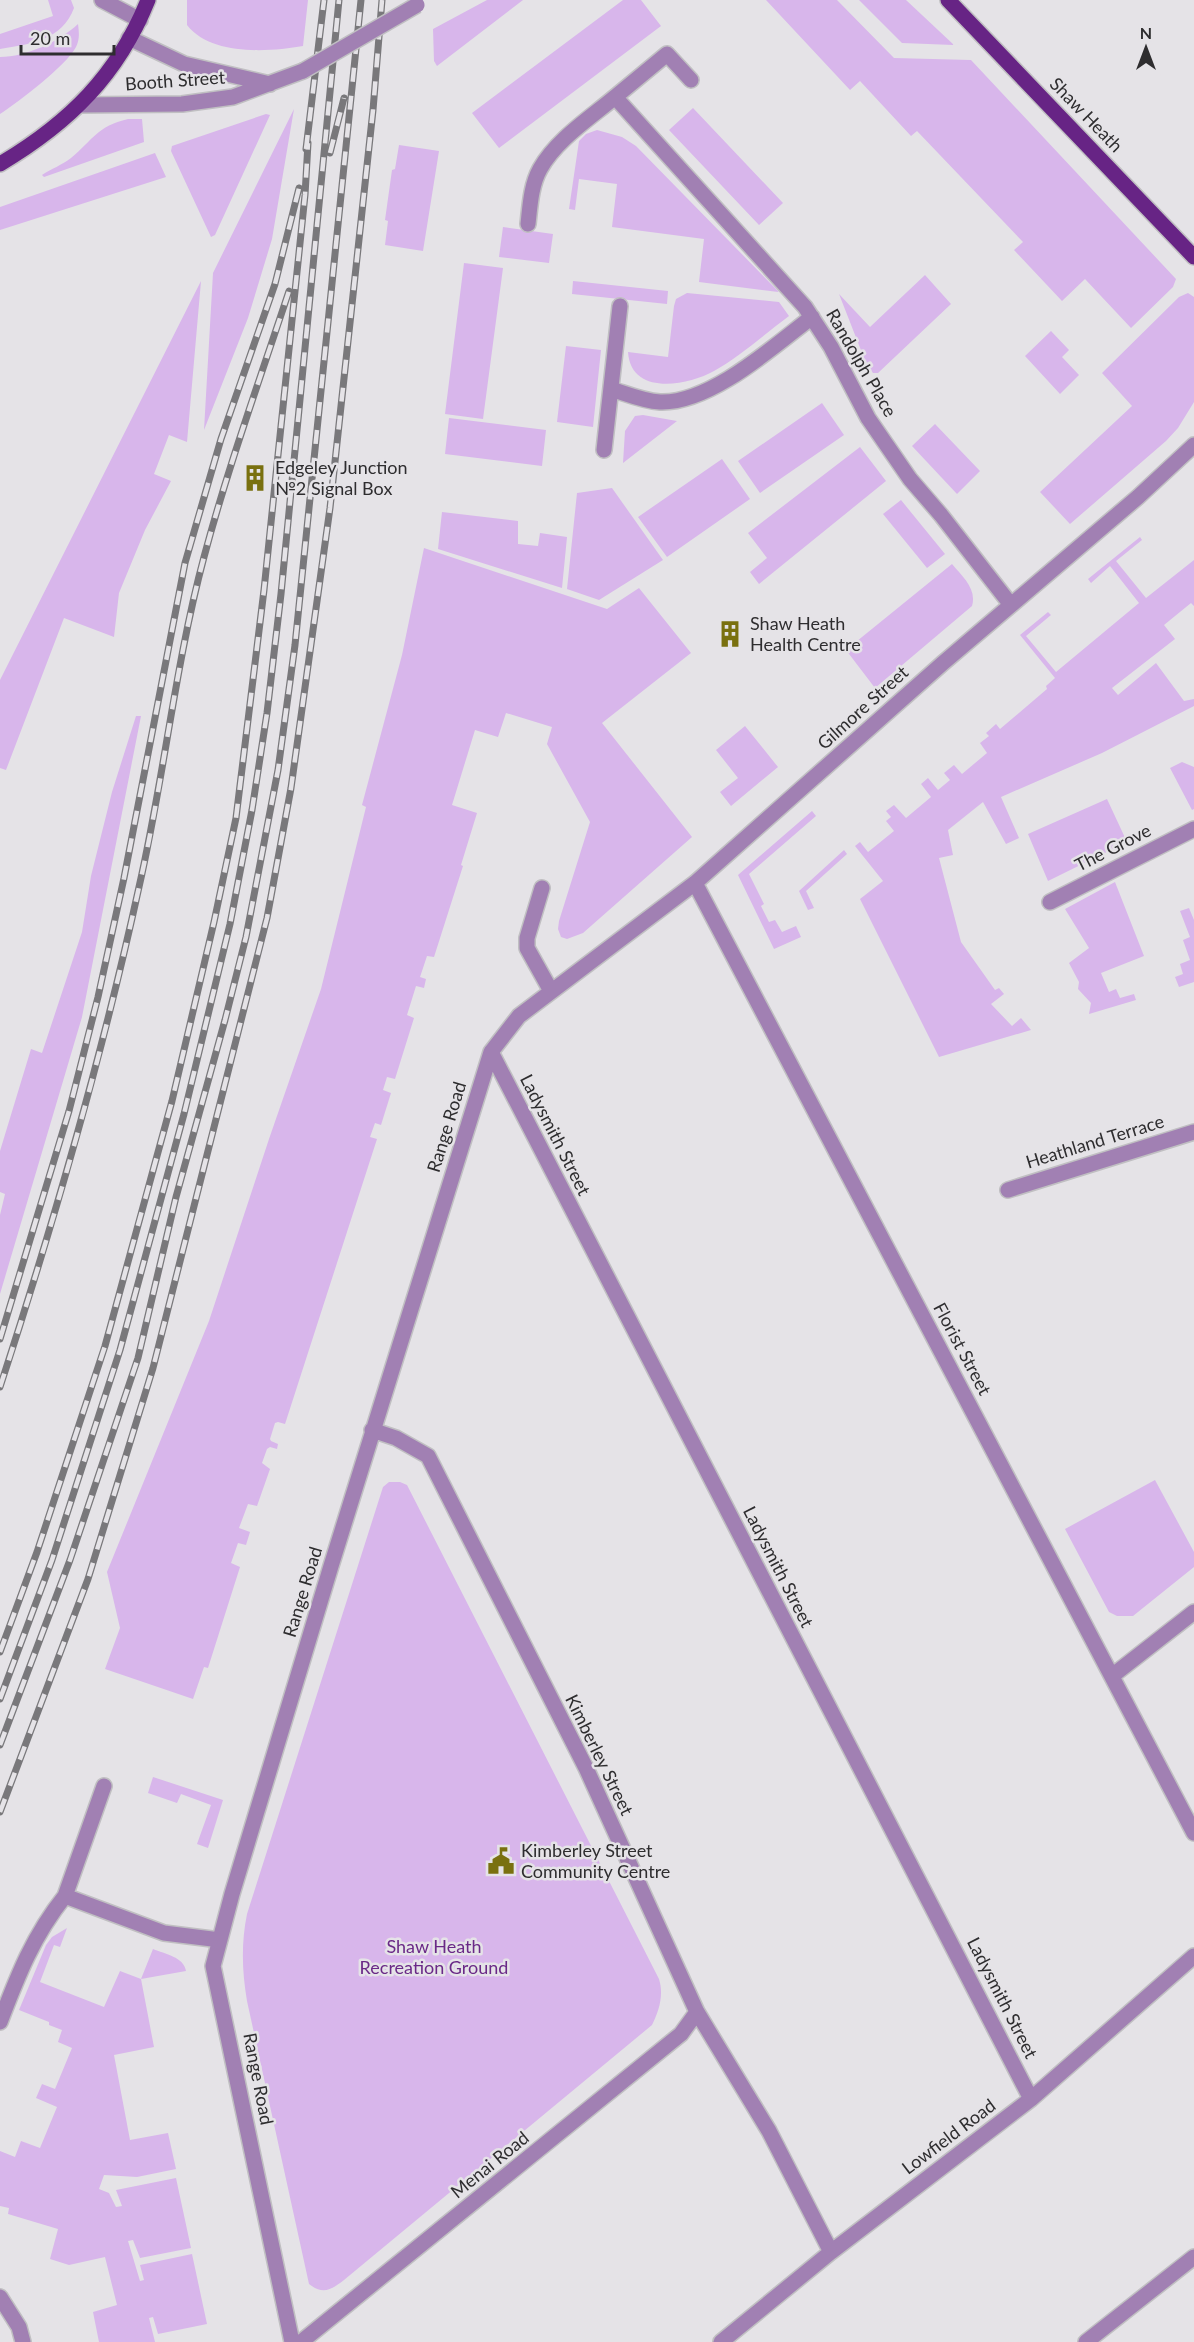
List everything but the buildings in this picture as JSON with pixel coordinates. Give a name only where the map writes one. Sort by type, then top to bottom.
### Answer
[{"type":"main road","points":[[0,164],[30,145],[80,105],[102,82],[140,20],[148,0]]},
{"type":"main road","name":"Shaw Heath","points":[[948,0],[1194,258]]},
{"type":"street","points":[[102,0],[140,20]]},
{"type":"street","name":"Booth Street","points":[[80,105],[182,104],[233,97],[303,71],[422,3]]},
{"type":"street","name":"Booth Street","points":[[129,38],[184,64],[270,84]]},
{"type":"street","points":[[528,224],[531,195],[539,169],[566,139],[667,54],[691,80]]},
{"type":"street","name":"Randolph Place","points":[[615,98],[801,302],[831,347],[868,418],[910,479],[1011,605]]},
{"type":"street","points":[[603,450],[620,306]]},
{"type":"street","points":[[611,389],[638,398],[661,402],[685,399],[727,380],[812,317]]},
{"type":"street","name":"Gilmore Street","points":[[550,991],[695,883],[943,663],[1173,466],[1194,445]]},
{"type":"street","name":"The Grove","points":[[1050,902],[1194,829]]},
{"type":"street","name":"Florist Street","points":[[695,883],[1194,1833]]},
{"type":"street","points":[[542,888],[526,938],[527,948],[550,991]]},
{"type":"street","name":"Range Road","points":[[292,2342],[213,1966],[372,1430],[490,1053],[519,1016],[550,991]]},
{"type":"street","name":"Ladysmith Street","points":[[490,1053],[1031,2099]]},
{"type":"street","name":"Heathland Terrace","points":[[1008,1190],[1194,1132]]},
{"type":"street","name":"Kimberley Street","points":[[372,1430],[396,1438],[428,1456],[586,1768],[697,2012],[769,2131],[831,2252]]},
{"type":"street","points":[[1112,1676],[1194,1612]]},
{"type":"street","points":[[0,2022],[33,1942],[46,1920],[65,1896],[104,1786]]},
{"type":"street","points":[[65,1896],[164,1933],[220,1940]]},
{"type":"street","name":"Lowfield Road","points":[[721,2342],[831,2252],[1031,2099],[1194,1956]]},
{"type":"street","name":"Menai Road","points":[[301,2342],[681,2034],[697,2012]]},
{"type":"street","points":[[1086,2342],[1194,2257]]},
{"type":"street","points":[[0,2298],[20,2327],[24,2342]]},
{"type":"green space","points":[[48,0],[71,0],[74,8],[62,27],[44,39],[0,49],[0,34],[53,16]]},
{"type":"green space","points":[[187,0],[308,0],[303,46],[258,50],[225,47],[210,42],[197,35],[187,25]]},
{"type":"green space","points":[[487,0],[523,0],[437,66],[434,61],[433,29]]},
{"type":"green space","points":[[623,0],[641,0],[661,26],[499,148],[472,113]]},
{"type":"green space","points":[[766,0],[837,0],[894,58],[971,60],[1176,279],[1173,287],[1131,328],[1085,279],[1062,301],[1014,250],[1023,242],[917,131],[911,136],[860,81],[850,90]]},
{"type":"green space","points":[[859,0],[906,0],[954,45],[902,43]]},
{"type":"green space","points":[[78,24],[78,41],[71,55],[41,83],[0,114],[0,57],[21,54],[42,47]]},
{"type":"green space","points":[[693,108],[783,203],[759,225],[669,130]]},
{"type":"green space","points":[[294,109],[272,239],[248,318],[204,430],[213,273]]},
{"type":"green space","points":[[266,114],[270,115],[215,235],[211,237],[171,151],[172,146]]},
{"type":"green space","points":[[128,119],[142,119],[144,142],[44,177],[42,175],[71,158],[102,130]]},
{"type":"green space","points":[[597,130],[622,137],[636,146],[779,292],[699,282],[704,239],[612,227],[617,184],[579,179],[575,210],[569,209],[579,141],[586,134]]},
{"type":"green space","points":[[399,145],[439,151],[423,251],[385,245],[388,221],[385,220],[392,170],[395,169]]},
{"type":"green space","points":[[155,153],[166,177],[0,230],[0,207]]},
{"type":"green space","points":[[503,227],[553,234],[549,263],[499,257]]},
{"type":"green space","points":[[464,263],[503,268],[483,419],[445,414]]},
{"type":"green space","points":[[925,275],[951,304],[878,373],[873,373],[866,363],[839,294],[870,327]]},
{"type":"green space","points":[[201,281],[187,442],[169,435],[154,474],[171,481],[145,530],[119,593],[114,637],[64,618],[6,770],[0,768],[0,680]]},
{"type":"green space","points":[[573,281],[668,291],[667,304],[572,294]]},
{"type":"green space","points":[[687,293],[779,302],[789,316],[723,366],[703,376],[690,381],[662,384],[639,376],[631,366],[628,352],[668,357],[676,299]]},
{"type":"green space","points":[[1188,293],[1194,297],[1194,402],[1178,428],[1166,441],[1070,524],[1040,492],[1132,406],[1102,373],[1179,297]]},
{"type":"green space","points":[[1051,331],[1069,350],[1062,357],[1079,375],[1060,394],[1025,356]]},
{"type":"green space","points":[[566,346],[601,350],[593,427],[557,422]]},
{"type":"green space","points":[[822,403],[844,435],[760,493],[738,461]]},
{"type":"green space","points":[[643,415],[677,421],[623,463],[625,431],[635,416]]},
{"type":"green space","points":[[449,418],[546,430],[542,466],[445,454]]},
{"type":"green space","points":[[935,424],[980,471],[957,494],[912,446]]},
{"type":"green space","points":[[860,447],[886,481],[759,584],[750,572],[767,558],[748,533]]},
{"type":"green space","points":[[722,459],[750,499],[667,557],[638,517]]},
{"type":"green space","points":[[612,488],[663,560],[599,600],[567,589],[577,493]]},
{"type":"green space","points":[[901,500],[945,554],[927,568],[883,514]]},
{"type":"green space","points":[[442,512],[518,521],[518,544],[538,546],[540,533],[567,537],[562,588],[438,549]]},
{"type":"green space","points":[[1140,537],[1142,540],[1116,561],[1146,598],[1194,560],[1194,606],[1191,603],[1164,625],[1175,639],[1112,688],[1118,695],[1156,663],[1184,701],[1194,699],[1194,706],[1102,753],[1001,797],[1019,838],[1006,844],[983,802],[948,830],[953,855],[939,858],[961,942],[995,990],[999,988],[1004,994],[991,1004],[1012,1026],[1021,1018],[1031,1030],[939,1057],[860,899],[883,881],[855,846],[860,842],[868,852],[894,831],[886,821],[891,817],[886,811],[894,805],[906,818],[931,797],[921,784],[928,778],[938,790],[950,780],[944,773],[954,765],[962,774],[987,753],[980,743],[989,736],[986,733],[996,724],[1000,729],[1047,689],[1046,686],[1055,678],[1020,635],[1048,612],[1051,615],[1026,636],[1056,672],[1139,603],[1110,566],[1091,583],[1088,579]]},
{"type":"green space","points":[[424,548],[607,609],[639,588],[691,653],[602,723],[692,837],[583,933],[567,939],[561,937],[558,929],[559,921],[590,822],[547,744],[552,727],[506,713],[498,737],[475,730],[452,805],[477,813],[461,865],[463,866],[434,957],[427,956],[420,977],[426,979],[424,988],[416,986],[407,1015],[414,1018],[395,1079],[387,1077],[383,1090],[391,1093],[381,1125],[375,1123],[370,1137],[377,1139],[285,1424],[275,1423],[270,1439],[278,1444],[277,1449],[270,1447],[267,1449],[262,1463],[270,1469],[257,1506],[248,1504],[239,1528],[250,1532],[246,1545],[238,1543],[231,1563],[240,1567],[208,1668],[204,1667],[193,1699],[105,1669],[120,1628],[107,1572],[209,1321],[321,989],[366,807],[362,805],[402,655]]},
{"type":"green space","points":[[952,564],[971,589],[972,606],[875,688],[846,650]]},
{"type":"green space","points":[[136,716],[141,716],[82,1017],[0,1294],[0,1215],[5,1194],[0,1192],[0,1151],[31,1049],[42,1053],[82,932],[91,876],[112,792]]},
{"type":"green space","points":[[745,726],[778,767],[731,806],[720,792],[738,778],[716,750]]},
{"type":"green space","points":[[1182,762],[1194,767],[1194,809],[1192,810],[1170,768]]},
{"type":"green space","points":[[1107,799],[1127,842],[1048,881],[1028,834]]},
{"type":"green space","points":[[812,811],[816,816],[749,874],[764,904],[761,906],[769,922],[775,920],[782,932],[796,926],[801,937],[774,949],[738,875]]},
{"type":"green space","points":[[844,850],[847,854],[806,891],[814,908],[808,910],[799,891]]},
{"type":"green space","points":[[1115,882],[1144,956],[1101,973],[1109,992],[1116,989],[1120,998],[1134,994],[1136,1000],[1089,1014],[1091,1003],[1078,989],[1079,982],[1069,963],[1089,948],[1065,909]]},
{"type":"green space","points":[[1189,908],[1194,920],[1194,982],[1179,987],[1175,977],[1183,974],[1180,964],[1190,960],[1183,940],[1190,937],[1180,911]]},
{"type":"green space","points":[[1155,1480],[1194,1552],[1194,1567],[1133,1616],[1117,1616],[1109,1612],[1065,1529]]},
{"type":"green space","name":"Shaw Heath Recreation Ground","points":[[389,1482],[400,1482],[407,1485],[659,1979],[661,1997],[652,2025],[344,2280],[331,2289],[323,2290],[309,2284],[247,2001],[243,1947],[247,1914],[383,1487]]},
{"type":"green space","points":[[153,1777],[223,1800],[208,1848],[197,1844],[211,1805],[181,1794],[177,1803],[148,1793]]},
{"type":"green space","points":[[67,1928],[60,1947],[54,1945],[40,1982],[104,2007],[120,1971],[141,1979],[154,2047],[114,2055],[130,2140],[168,2133],[176,2169],[137,2177],[104,2175],[99,2189],[109,2193],[116,2207],[122,2206],[116,2190],[176,2178],[191,2248],[140,2258],[133,2240],[128,2241],[140,2281],[144,2280],[140,2265],[192,2254],[207,2324],[158,2334],[153,2317],[149,2318],[155,2342],[99,2342],[93,2312],[117,2305],[105,2257],[69,2265],[50,2259],[58,2229],[8,2214],[9,2208],[0,2206],[0,2151],[15,2157],[21,2141],[40,2148],[57,2107],[36,2098],[42,2084],[55,2089],[72,2048],[58,2042],[62,2030],[19,2010],[46,1945],[52,1937]]},
{"type":"green space","points":[[153,1949],[178,1959],[186,1971],[141,1979]]},
{"type":"railway","points":[[306,149],[324,0]]},
{"type":"railway","points":[[0,1699],[52,1560],[120,1350],[184,1114],[230,924],[252,810],[267,713],[281,594],[339,0]]},
{"type":"railway","points":[[0,1745],[70,1560],[138,1358],[176,1197],[246,937],[278,770],[295,645],[361,0]]},
{"type":"railway","points":[[0,1812],[88,1579],[153,1368],[267,918],[291,788],[330,508],[373,110],[382,0]]},
{"type":"railway","points":[[330,153],[344,98]]},
{"type":"railway","points":[[0,1652],[37,1552],[105,1346],[172,1101],[236,818],[264,590],[305,195],[308,143]]},
{"type":"railway","points":[[0,1339],[69,1111],[98,997],[124,878],[185,563],[221,439],[275,284],[299,188]]},
{"type":"railway","points":[[0,1387],[58,1201],[125,951],[148,846],[185,639],[204,557],[234,456],[289,291]]},
{"type":"place","name":"Edgeley Junction №2 Signal Box","points":[[255,478]]},
{"type":"place","name":"Shaw Heath Health Centre","points":[[730,634]]},
{"type":"place","name":"Kimberley Street Community Centre","points":[[501,1861]]}]
